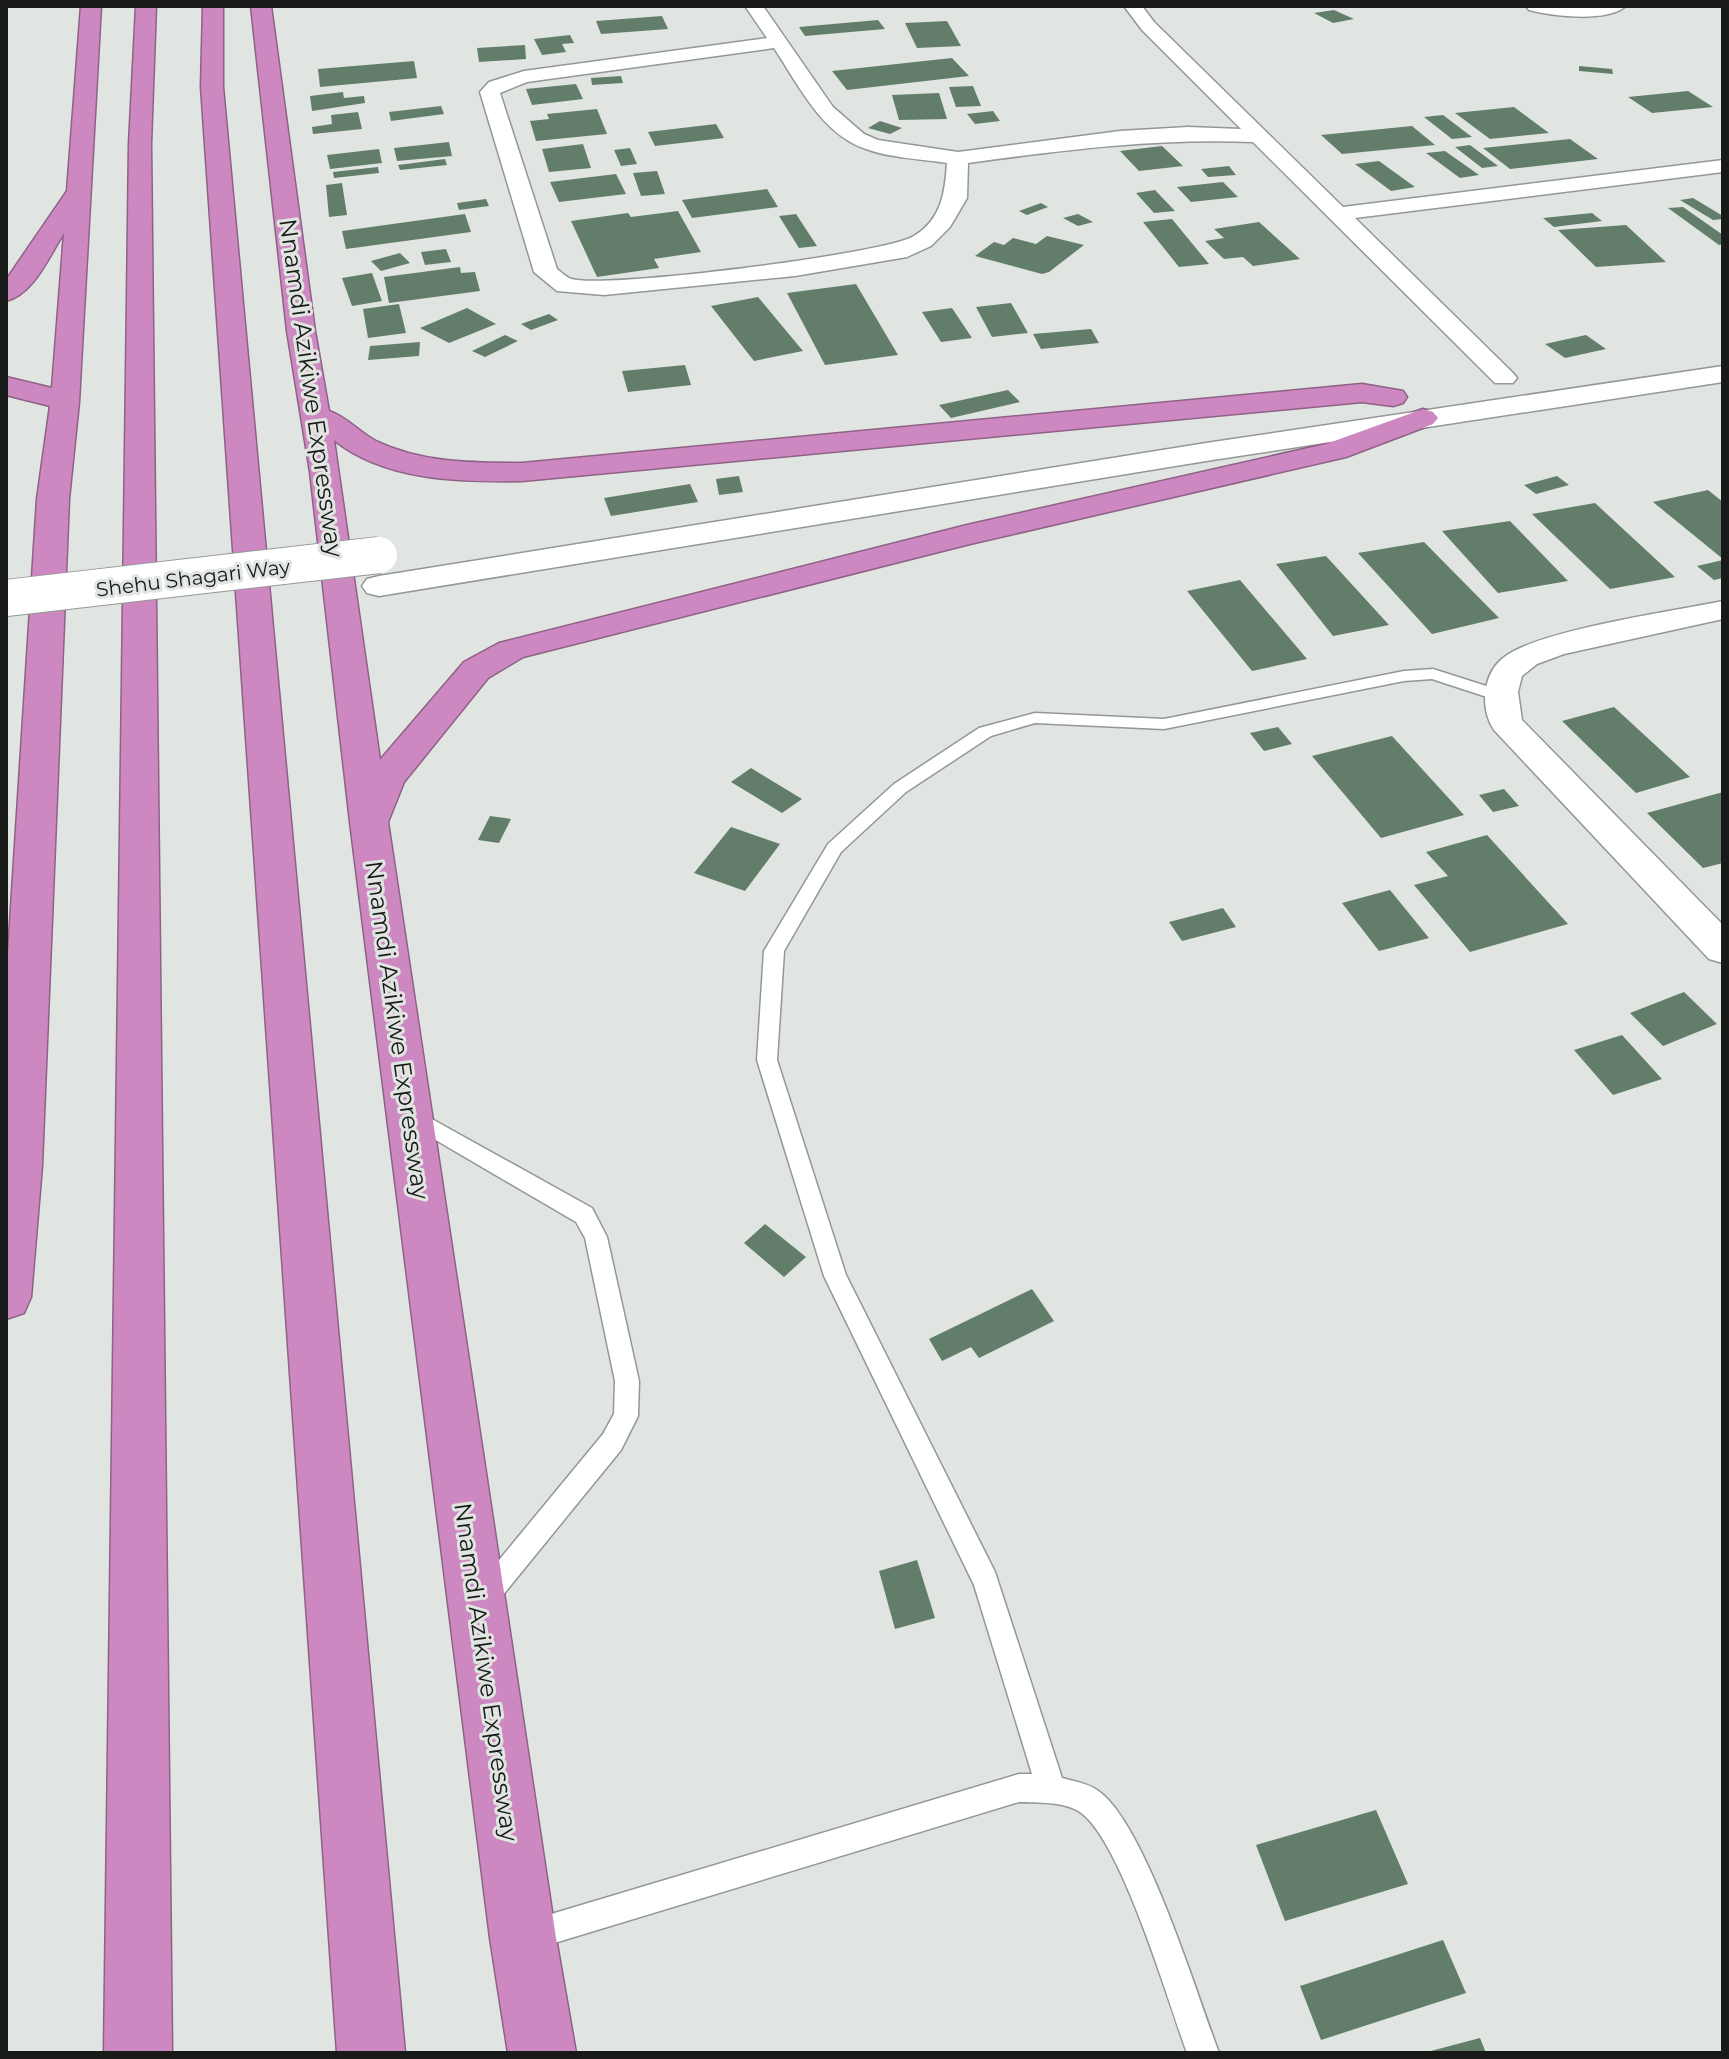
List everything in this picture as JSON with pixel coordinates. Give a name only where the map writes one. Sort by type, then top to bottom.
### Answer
[{"type":"highway","points":[[6,1297],[53,499],[65,402],[91,6]]},
{"type":"highway","points":[[138,2053],[140,144],[146,6]]},
{"type":"highway","name":"Nnamdi Azikiwe Expressway","points":[[261,6],[212,87],[371,2053]]},
{"type":"highway","name":"Nnamdi Azikiwe Expressway","points":[[236,50],[301,331],[316,416],[477,1607],[542,2053]]},
{"type":"highway","points":[[6,293],[20,281],[79,192]]},
{"type":"highway","points":[[6,386],[25,388],[65,402]]},
{"type":"highway","points":[[316,416],[326,418],[362,446],[423,468],[522,472],[1362,393],[1393,397]]},
{"type":"highway","points":[[369,822],[386,778],[476,670],[511,650],[967,535],[1335,451],[1423,418]]},
{"type":"highway","points":[[6,797],[41,738]]},
{"type":"main road","points":[[1567,369],[1723,347]]},
{"type":"main road","points":[[707,504],[1536,373]]},
{"type":"main road","points":[[389,564],[1723,374]]},
{"type":"main road","name":"Shehu Shagari Way","points":[[6,598],[389,564]]},
{"type":"main road","name":"Shehu Shagari Way","points":[[6,627],[389,564]]},
{"type":"street","points":[[754,6],[826,111],[857,138],[898,150],[958,158],[1120,137],[1188,133],[1259,136]]},
{"type":"street","points":[[1133,6],[1148,26],[1504,378]]},
{"type":"street","points":[[1535,6],[1551,11],[1580,12],[1617,6]]},
{"type":"street","points":[[779,42],[524,77],[496,86],[490,92],[546,272],[553,280],[565,286],[604,288],[795,269],[899,252],[923,241],[939,227],[956,198],[958,158]]},
{"type":"street","points":[[1338,214],[1723,166]]},
{"type":"street","points":[[1723,610],[1555,646],[1528,655],[1506,670],[1499,696],[1506,723],[1723,949]]},
{"type":"lane","points":[[1051,1789],[986,1581],[835,1276],[767,1060],[774,951],[834,848],[900,788],[985,732],[1035,718],[1164,724],[1404,676],[1433,674],[1499,696]]},
{"type":"lane","points":[[409,1114],[584,1215],[596,1237],[627,1381],[626,1416],[612,1442],[477,1607]]},
{"type":"lane","points":[[523,1938],[1019,1788],[1051,1789],[1088,1800],[1114,1830],[1134,1867],[1203,2053]]},
{"type":"building","points":[[1334,10],[1354,19],[1333,23],[1314,13]]},
{"type":"building","points":[[662,16],[668,29],[601,34],[596,21]]},
{"type":"building","points":[[878,20],[885,29],[805,36],[799,27]]},
{"type":"building","points":[[947,21],[961,46],[917,48],[905,23]]},
{"type":"building","points":[[570,35],[574,43],[562,44],[566,52],[542,55],[534,39]]},
{"type":"building","points":[[525,45],[526,59],[479,62],[477,48]]},
{"type":"building","points":[[952,58],[969,76],[847,90],[832,71]]},
{"type":"building","points":[[414,61],[417,78],[320,87],[318,69]]},
{"type":"building","points":[[1579,66],[1612,69],[1613,74],[1579,71]]},
{"type":"building","points":[[621,76],[623,83],[592,85],[591,78]]},
{"type":"building","points":[[576,84],[583,99],[532,105],[526,89]]},
{"type":"building","points":[[973,86],[981,106],[956,107],[949,87]]},
{"type":"building","points":[[1688,91],[1713,107],[1652,113],[1628,97]]},
{"type":"building","points":[[343,92],[344,98],[364,96],[365,103],[312,111],[310,96]]},
{"type":"building","points":[[939,93],[947,119],[899,120],[892,95]]},
{"type":"building","points":[[441,106],[444,114],[391,121],[389,112]]},
{"type":"building","points":[[1514,107],[1549,133],[1490,139],[1455,113]]},
{"type":"building","points":[[597,109],[607,134],[536,141],[530,121],[549,119],[547,114]]},
{"type":"building","points":[[993,111],[1000,121],[975,124],[967,114]]},
{"type":"building","points":[[358,112],[362,129],[313,134],[312,127],[332,124],[331,115]]},
{"type":"building","points":[[1443,115],[1472,137],[1452,139],[1424,117]]},
{"type":"building","points":[[880,121],[902,128],[890,134],[868,128]]},
{"type":"building","points":[[716,124],[724,138],[655,146],[648,132]]},
{"type":"building","points":[[1412,126],[1435,145],[1342,154],[1321,135]]},
{"type":"building","points":[[1570,139],[1598,159],[1510,169],[1483,148]]},
{"type":"building","points":[[449,142],[452,156],[397,161],[394,148]]},
{"type":"building","points":[[583,144],[591,168],[549,172],[542,149]]},
{"type":"building","points":[[1470,145],[1498,166],[1482,168],[1455,147]]},
{"type":"building","points":[[1162,146],[1183,166],[1139,171],[1120,151]]},
{"type":"building","points":[[630,148],[637,164],[621,166],[614,150]]},
{"type":"building","points":[[379,149],[382,163],[330,169],[327,155]]},
{"type":"building","points":[[1445,151],[1479,175],[1460,178],[1426,153]]},
{"type":"building","points":[[445,159],[447,165],[400,170],[398,165]]},
{"type":"building","points":[[1379,161],[1415,187],[1391,191],[1355,164]]},
{"type":"building","points":[[1229,166],[1236,175],[1208,177],[1201,169]]},
{"type":"building","points":[[378,167],[379,173],[334,178],[333,172]]},
{"type":"building","points":[[657,171],[665,194],[641,196],[633,173]]},
{"type":"building","points":[[616,174],[626,194],[559,202],[550,182]]},
{"type":"building","points":[[1223,182],[1238,197],[1191,202],[1177,187]]},
{"type":"building","points":[[342,183],[347,215],[329,217],[326,185]]},
{"type":"building","points":[[767,189],[778,207],[692,218],[682,200]]},
{"type":"building","points":[[1155,190],[1175,211],[1154,213],[1136,193]]},
{"type":"building","points":[[1693,198],[1723,216],[1723,219],[1713,220],[1680,200]]},
{"type":"building","points":[[486,199],[489,206],[459,210],[457,203]]},
{"type":"building","points":[[1041,203],[1048,207],[1027,215],[1019,211]]},
{"type":"building","points":[[1683,207],[1723,235],[1723,244],[1719,245],[1668,208]]},
{"type":"building","points":[[678,211],[701,252],[654,259],[659,268],[597,277],[571,221],[628,213],[631,217]]},
{"type":"building","points":[[1592,213],[1602,221],[1554,227],[1543,218]]},
{"type":"building","points":[[465,214],[471,232],[346,249],[342,231]]},
{"type":"building","points":[[796,214],[817,246],[799,248],[779,216]]},
{"type":"building","points":[[1078,214],[1093,222],[1078,226],[1063,218]]},
{"type":"building","points":[[1172,219],[1209,264],[1179,267],[1143,222]]},
{"type":"building","points":[[1259,222],[1300,259],[1253,266],[1243,257],[1224,259],[1205,241],[1224,238],[1214,229]]},
{"type":"building","points":[[1626,225],[1666,262],[1596,267],[1558,230]]},
{"type":"building","points":[[1047,236],[1084,245],[1042,274],[975,256],[994,242],[1004,245],[1013,238],[1036,244]]},
{"type":"building","points":[[446,249],[451,262],[425,265],[421,252]]},
{"type":"building","points":[[400,253],[410,263],[381,271],[371,261]]},
{"type":"building","points":[[460,267],[461,273],[475,272],[480,291],[389,303],[384,277]]},
{"type":"building","points":[[372,273],[382,301],[352,306],[342,278]]},
{"type":"building","points":[[856,284],[898,355],[825,365],[787,293]]},
{"type":"building","points":[[758,297],[803,351],[754,361],[711,306]]},
{"type":"building","points":[[1011,303],[1028,333],[992,337],[976,307]]},
{"type":"building","points":[[399,304],[406,333],[368,338],[363,309]]},
{"type":"building","points":[[467,308],[496,324],[449,343],[420,328]]},
{"type":"building","points":[[952,308],[972,338],[941,342],[922,312]]},
{"type":"building","points":[[549,314],[558,320],[531,330],[521,324]]},
{"type":"building","points":[[1091,329],[1099,343],[1041,349],[1033,334]]},
{"type":"building","points":[[505,335],[518,341],[485,357],[472,351]]},
{"type":"building","points":[[1586,335],[1606,349],[1565,358],[1545,344]]},
{"type":"building","points":[[420,342],[419,356],[368,360],[370,346]]},
{"type":"building","points":[[685,365],[691,385],[628,392],[622,371]]},
{"type":"building","points":[[1008,390],[1020,402],[951,418],[939,405]]},
{"type":"building","points":[[739,476],[743,492],[719,495],[716,479]]},
{"type":"building","points":[[1557,476],[1569,485],[1536,494],[1524,485]]},
{"type":"building","points":[[690,484],[698,502],[611,516],[604,498]]},
{"type":"building","points":[[1708,490],[1723,502],[1723,559],[1653,502]]},
{"type":"building","points":[[1595,503],[1675,577],[1610,589],[1532,514]]},
{"type":"building","points":[[1510,521],[1568,581],[1498,593],[1442,531]]},
{"type":"building","points":[[1424,542],[1499,618],[1432,634],[1358,553]]},
{"type":"building","points":[[1326,556],[1389,625],[1333,636],[1276,564]]},
{"type":"building","points":[[1723,560],[1723,578],[1714,580],[1697,566]]},
{"type":"building","points":[[1240,580],[1307,659],[1252,671],[1187,591]]},
{"type":"building","points":[[1614,707],[1690,777],[1636,793],[1562,721]]},
{"type":"building","points":[[1278,727],[1292,744],[1264,751],[1250,733]]},
{"type":"building","points":[[1392,736],[1464,815],[1381,838],[1312,756]]},
{"type":"building","points":[[751,768],[802,799],[782,813],[731,782]]},
{"type":"building","points":[[1504,789],[1519,806],[1493,812],[1479,795]]},
{"type":"building","points":[[1723,792],[1723,863],[1703,868],[1647,813]]},
{"type":"building","points":[[490,816],[511,819],[499,843],[478,840]]},
{"type":"building","points":[[731,827],[780,844],[745,891],[694,873]]},
{"type":"building","points":[[1487,835],[1568,924],[1470,952],[1414,885],[1448,876],[1426,852]]},
{"type":"building","points":[[1390,890],[1429,938],[1379,951],[1342,903]]},
{"type":"building","points":[[1223,908],[1236,927],[1182,941],[1169,922]]},
{"type":"building","points":[[1684,992],[1717,1024],[1663,1046],[1630,1013]]},
{"type":"building","points":[[1622,1035],[1662,1079],[1613,1095],[1574,1050]]},
{"type":"building","points":[[765,1224],[806,1257],[784,1277],[744,1243]]},
{"type":"building","points":[[1032,1289],[1054,1321],[979,1358],[971,1347],[942,1361],[929,1339]]},
{"type":"building","points":[[917,1560],[935,1618],[895,1629],[879,1571]]},
{"type":"building","points":[[1376,1810],[1408,1884],[1285,1921],[1256,1845]]},
{"type":"building","points":[[1443,1940],[1466,1993],[1321,2040],[1300,1986]]},
{"type":"building","points":[[1480,2038],[1486,2053],[1427,2053],[1427,2052]]}]
